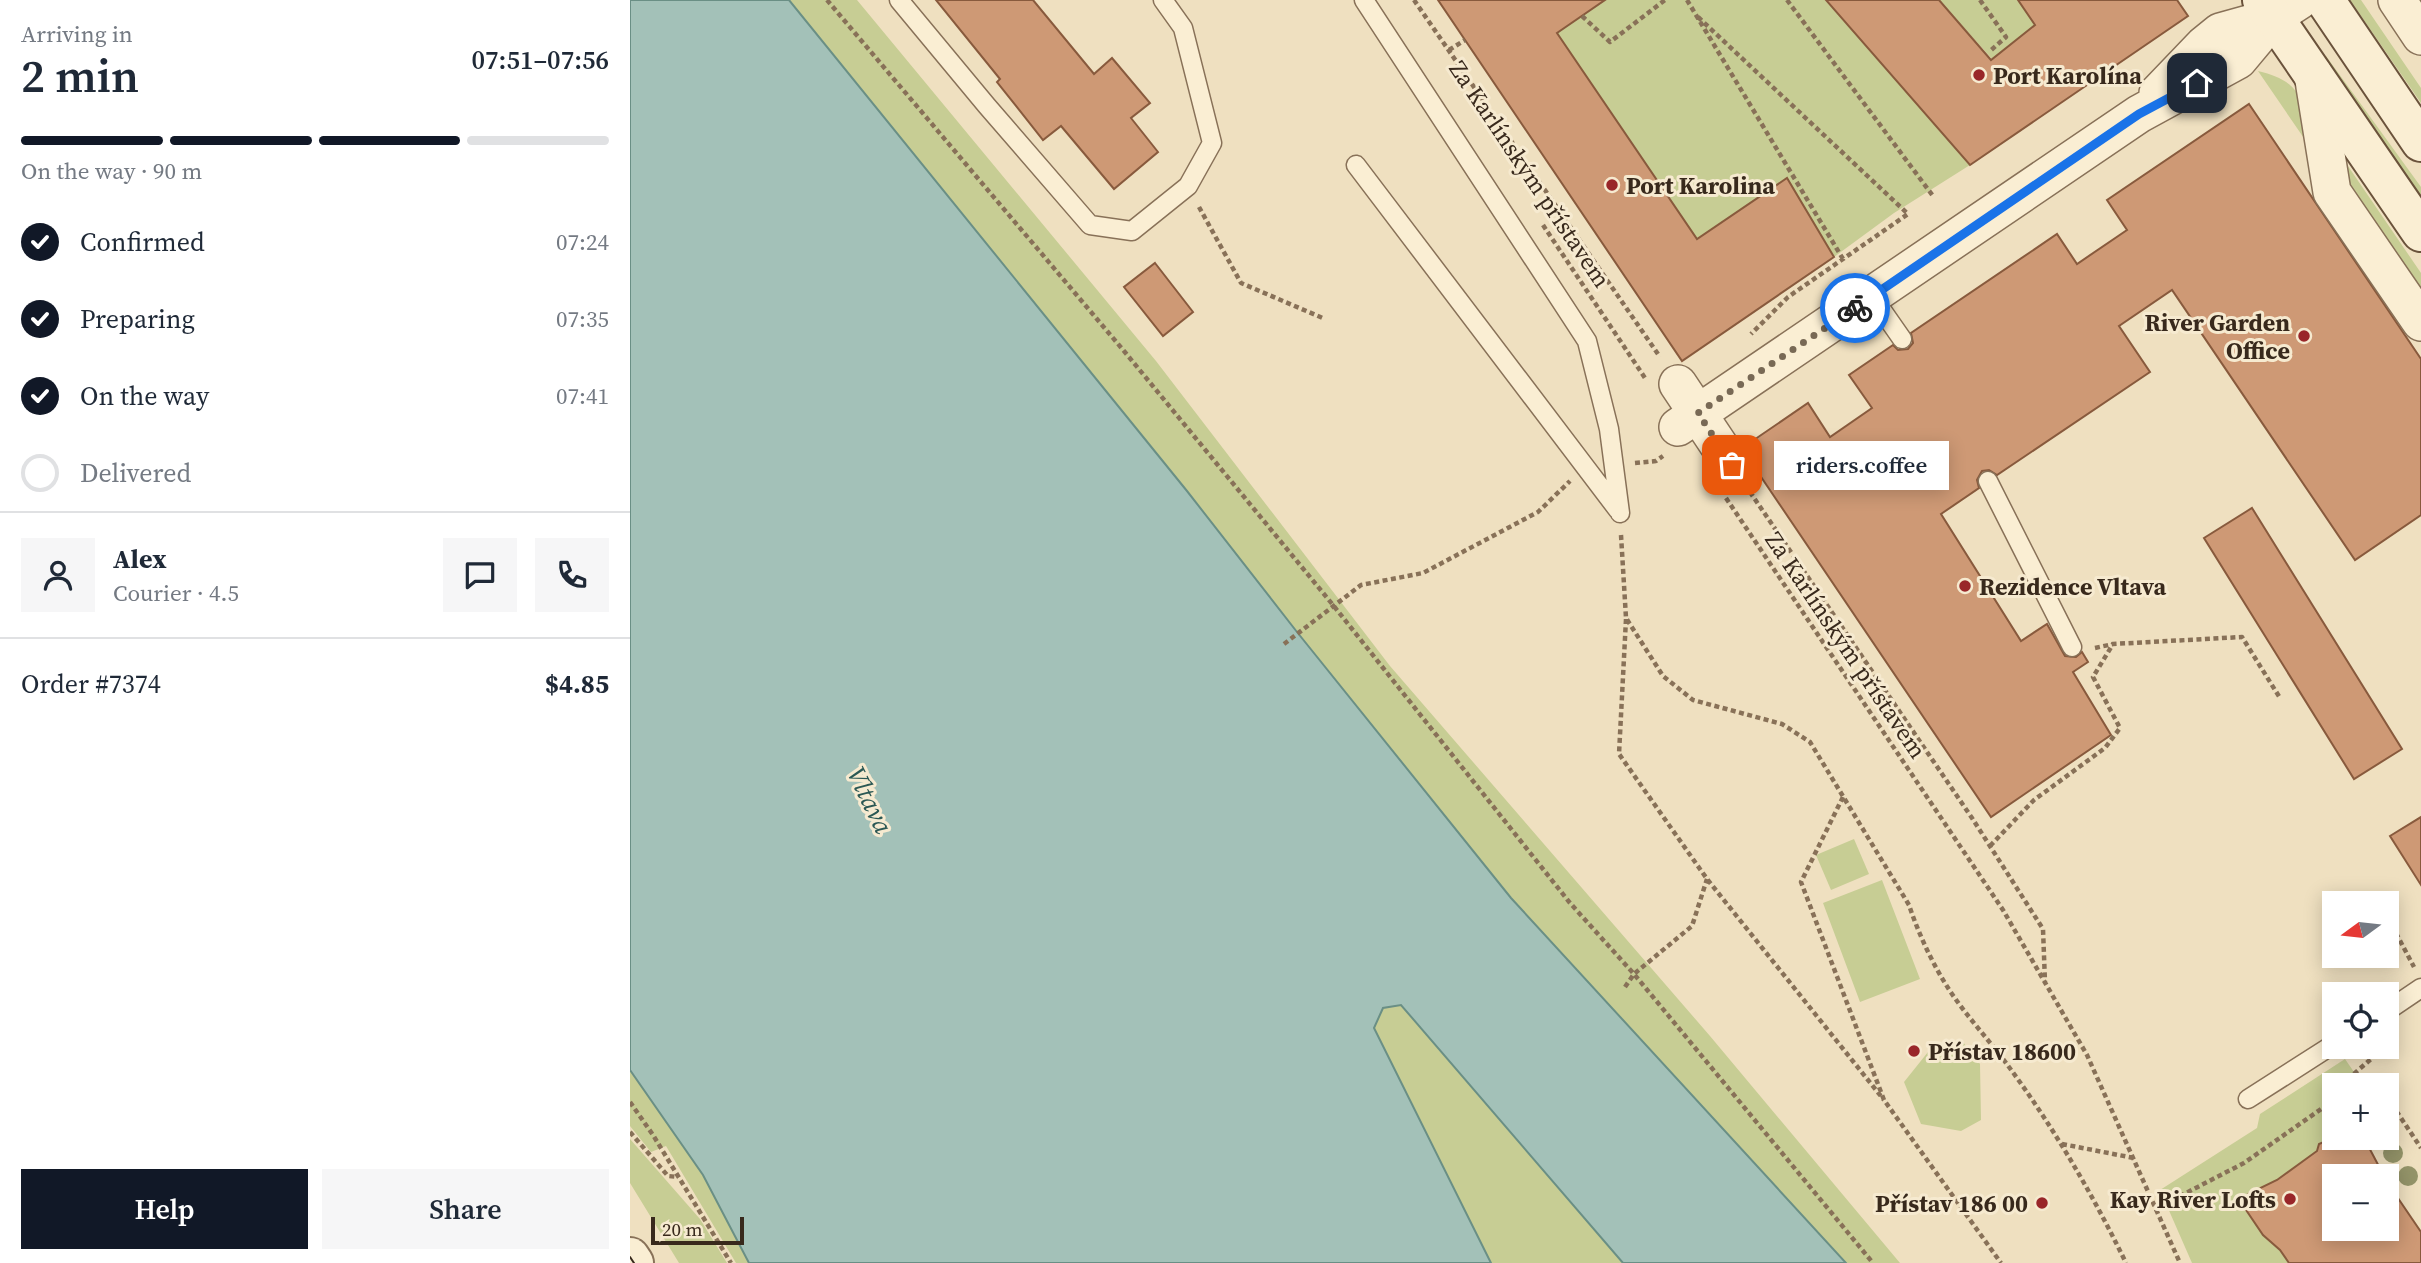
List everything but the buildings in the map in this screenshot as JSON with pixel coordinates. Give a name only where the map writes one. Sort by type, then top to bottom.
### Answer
[{"type":"main road","points":[[2325,0],[2421,142]]},
{"type":"main road","points":[[2279,6],[2313,74],[2421,232]]},
{"type":"main road","points":[[630,1257],[634,1263]]},
{"type":"street","points":[[2397,0],[2421,36]]},
{"type":"street","points":[[1729,481],[1675,401],[1872,296],[2139,114],[2204,45],[2220,32],[2279,6]]},
{"type":"street","points":[[2313,74],[2332,192],[2421,322]]},
{"type":"lane","points":[[899,0],[1090,225],[1132,231],[1188,186],[1212,143],[1183,28],[1163,0]]},
{"type":"lane","points":[[1364,0],[1587,341],[1609,429],[1620,513]]},
{"type":"lane","points":[[1356,165],[1620,513]]},
{"type":"lane","points":[[1872,296],[1902,339]]},
{"type":"lane","points":[[1988,481],[2072,647]]},
{"type":"lane","points":[[2399,1003],[2421,988]]},
{"type":"lane","points":[[2248,1098],[2322,1052]]},
{"type":"path","points":[[827,0],[1124,351],[1333,605],[1570,903],[1634,974],[1873,1263]]},
{"type":"path","points":[[1414,0],[1675,401]]},
{"type":"path","points":[[1582,16],[1610,42],[1665,0]]},
{"type":"path","points":[[1688,0],[1843,259]]},
{"type":"path","points":[[1787,0],[1933,197]]},
{"type":"path","points":[[1980,0],[2006,37],[1990,51]]},
{"type":"path","points":[[1698,17],[1908,214],[1788,297],[1748,336]]},
{"type":"path","points":[[1449,50],[1465,40]]},
{"type":"path","points":[[1188,186],[1241,283],[1325,319]]},
{"type":"path","name":"Za Karlínským přístavem","points":[[1541,222],[1675,401]]},
{"type":"path","points":[[1614,465],[1656,461]]},
{"type":"path","points":[[1284,644],[1361,585],[1423,573],[1538,512],[1570,481],[1590,474]]},
{"type":"path","points":[[1729,481],[1990,846],[2043,929],[2045,983]]},
{"type":"path","name":"Za Karlínským přístavem","points":[[1729,481],[2003,910],[2087,1055],[2180,1263]]},
{"type":"path","points":[[1620,513],[1626,618],[1619,754],[1707,878],[1884,1100],[2001,1263]]},
{"type":"path","points":[[1626,618],[1663,676],[1693,700],[1782,724],[1811,742],[1909,905],[1918,931],[1940,975],[2009,1067],[2061,1144],[2126,1263]]},
{"type":"path","points":[[2091,648],[2113,644],[2242,637],[2280,698]]},
{"type":"path","points":[[1990,846],[2034,800],[2105,748],[2120,728],[2093,677],[2113,644]]},
{"type":"path","points":[[1843,796],[1801,882],[1884,1100]]},
{"type":"path","points":[[1625,986],[1634,974],[1692,926],[1707,878]]},
{"type":"path","points":[[2399,938],[2410,958]]},
{"type":"path","points":[[2355,1073],[2371,1059]]},
{"type":"path","points":[[630,1102],[731,1263]]},
{"type":"path","points":[[2157,1208],[2244,1163],[2322,1107]]},
{"type":"path","points":[[2399,1115],[2421,1148]]},
{"type":"path","points":[[630,1132],[668,1176],[679,1178]]},
{"type":"path","points":[[2061,1144],[2134,1158]]},
{"type":"green space","points":[[789,0],[857,0],[1156,361],[1390,666],[1710,1036],[1900,1263],[1846,1263],[1511,898],[1187,491]]},
{"type":"green space","points":[[1605,0],[1826,0],[1970,165],[1894,213],[1834,257],[1787,178],[1697,239],[1557,33]]},
{"type":"green space","points":[[1939,0],[2018,0],[2035,25],[1992,59]]},
{"type":"green space","points":[[2350,0],[2361,0],[2421,88],[2421,103]]},
{"type":"green space","points":[[2326,56],[2421,187],[2421,203],[2321,59]]},
{"type":"green space","points":[[2258,71],[2286,82],[2300,97],[2310,147]]},
{"type":"green space","points":[[2337,150],[2421,273],[2421,304],[2347,195]]},
{"type":"green space","points":[[1854,839],[1869,874],[1831,890],[1816,855]]},
{"type":"green space","points":[[1882,880],[1920,979],[1860,1002],[1823,903]]},
{"type":"green space","points":[[1401,1005],[1623,1263],[1491,1263],[1374,1028],[1383,1008]]},
{"type":"green space","points":[[1963,1042],[1980,1064],[1981,1120],[1961,1131],[1921,1124],[1904,1082],[1928,1052]]},
{"type":"green space","points":[[2345,1059],[2355,1073],[2323,1073]]},
{"type":"green space","points":[[630,1070],[703,1175],[749,1263],[736,1263],[666,1146],[651,1152],[630,1126]]},
{"type":"green space","points":[[2322,1074],[2322,1150],[2370,1150],[2377,1164],[2322,1164],[2322,1241],[2399,1241],[2399,1199],[2421,1232],[2421,1263],[2192,1263],[2160,1190],[2257,1128],[2260,1114]]},
{"type":"green space","points":[[630,1139],[700,1219],[727,1263],[679,1263],[630,1183]]},
{"type":"water","name":"Vltava","points":[[630,0],[789,0],[1187,491],[1511,898],[1846,1263],[1623,1263],[1401,1005],[1383,1008],[1374,1028],[1491,1263],[749,1263],[703,1175],[630,1070]]},
{"type":"tram line","points":[[630,1257],[634,1263]]},
{"type":"way so far","points":[[1732,465],[1698,413],[1855,308]]},
{"type":"place","name":"Port Karolína","points":[[1979,75]]},
{"type":"place","name":"Port Karolina","points":[[1612,185]]},
{"type":"place","name":"River Garden Office","points":[[2304,336]]},
{"type":"place","name":"riders.coffee","points":[[1732,465]]},
{"type":"place","name":"Rezidence Vltava","points":[[1965,586]]},
{"type":"place","name":"Přístav 18600","points":[[1914,1051]]},
{"type":"place","name":"Kay River Lofts","points":[[2290,1199]]},
{"type":"place","name":"Přístav 186 00","points":[[2042,1203]]},
{"type":"route","points":[[1855,308],[2139,114],[2197,83]]}]
